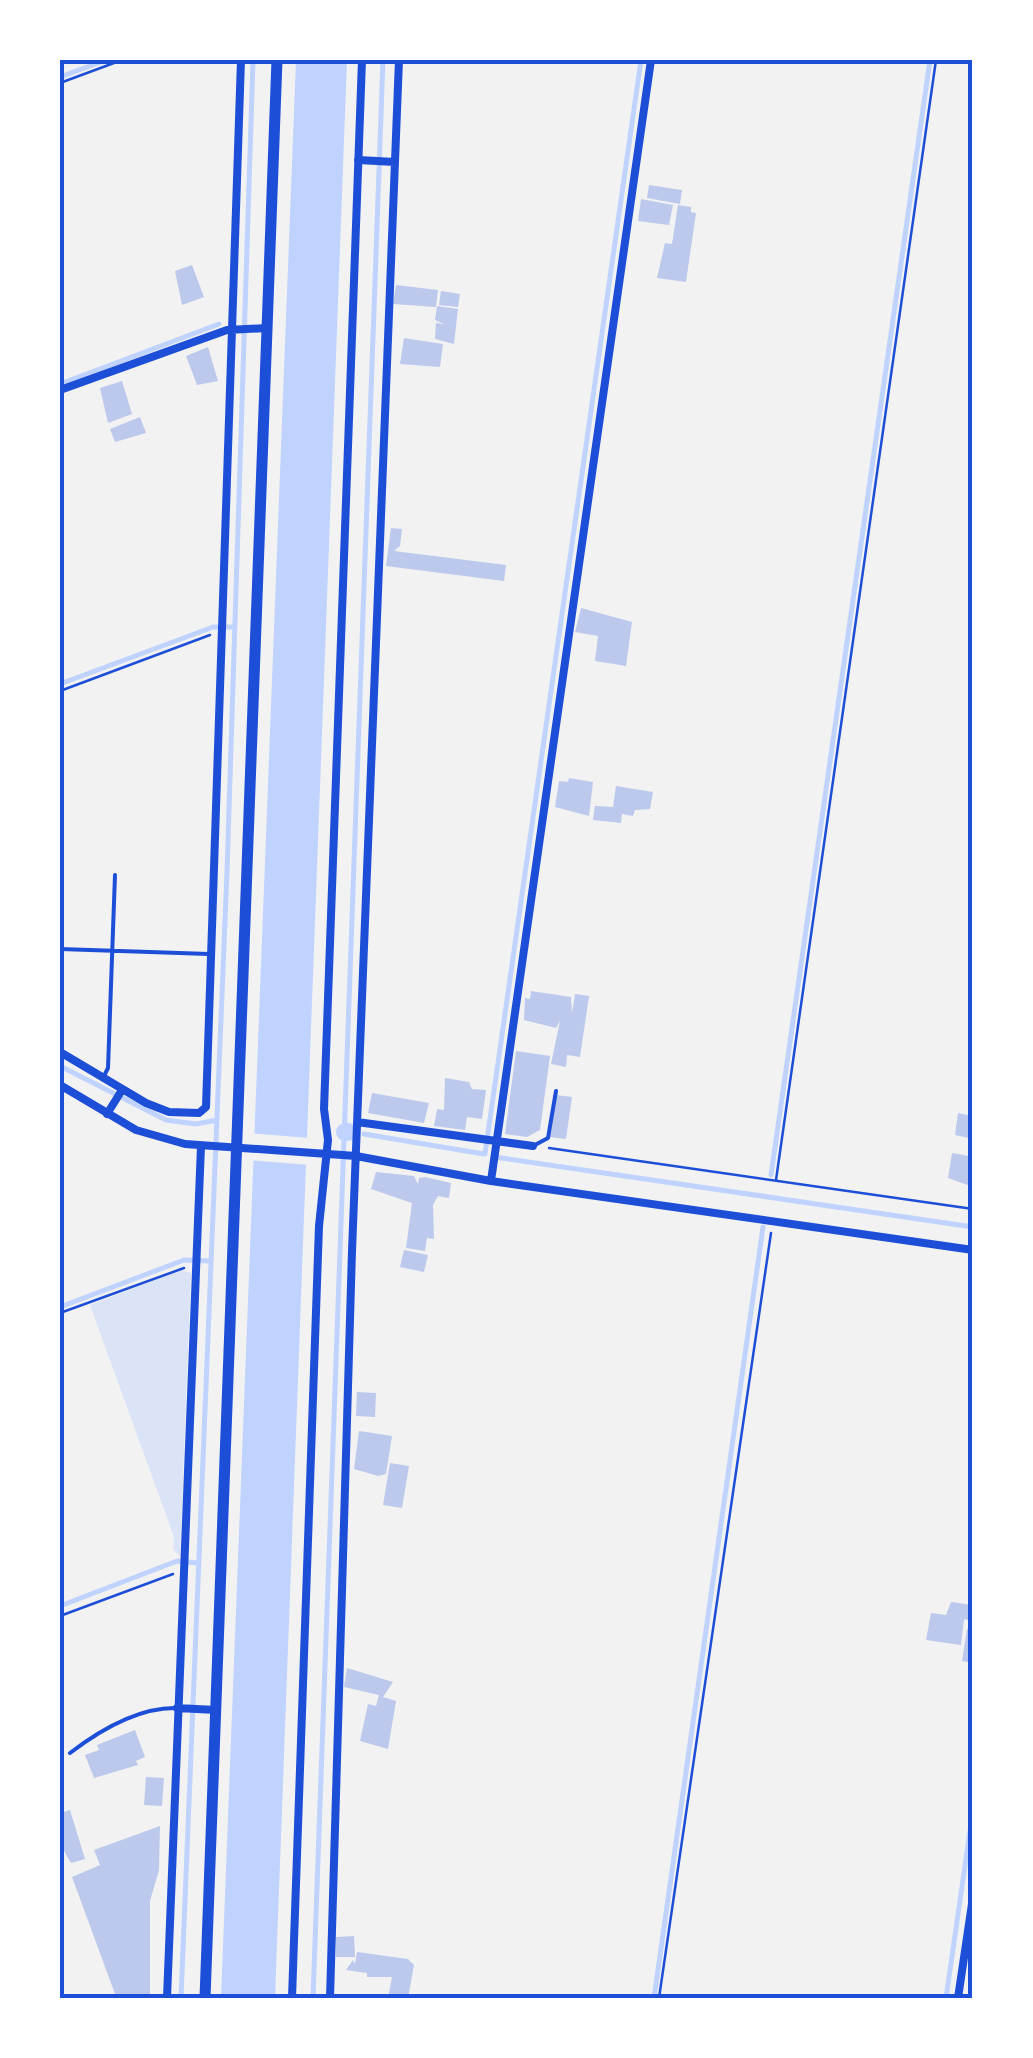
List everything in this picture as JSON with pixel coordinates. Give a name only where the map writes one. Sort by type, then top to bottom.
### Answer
[{"type":"main road","points":[[205,1998],[234,1148],[278,60]]},
{"type":"street","points":[[60,1052],[103,1078],[119,1094],[169,1112],[199,1113],[206,1107],[235,328],[240,60]]},
{"type":"street","points":[[292,1998],[362,60]]},
{"type":"street","points":[[330,1998],[349,1156],[357,1122],[385,161],[399,60]]},
{"type":"street","points":[[492,1181],[492,1144],[651,60]]},
{"type":"street","points":[[358,160],[385,161]]},
{"type":"street","points":[[60,390],[235,328],[267,328]]},
{"type":"street","points":[[60,1086],[148,1134],[206,1147],[349,1156],[492,1181],[973,1250]]},
{"type":"street","points":[[107,1114],[119,1094]]},
{"type":"street","points":[[357,1122],[492,1144],[533,1146]]},
{"type":"street","points":[[167,1998],[196,1262],[206,1147]]},
{"type":"street","points":[[181,1709],[216,1710]]},
{"type":"street","points":[[958,1998],[973,1897]]},
{"type":"lane","points":[[103,1078],[108,1068],[115,874]]},
{"type":"lane","points":[[60,949],[214,954]]},
{"type":"lane","points":[[533,1146],[548,1138],[556,1091]]},
{"type":"lane","points":[[70,1752],[118,1723],[161,1708],[181,1709]]},
{"type":"path","points":[[60,83],[122,60]]},
{"type":"path","points":[[776,1180],[936,60]]},
{"type":"path","points":[[60,692],[221,629]]},
{"type":"path","points":[[533,1146],[973,1209]]},
{"type":"path","points":[[660,1998],[772,1222]]},
{"type":"path","points":[[60,1313],[196,1262]]},
{"type":"path","points":[[60,1616],[185,1565]]},
{"type":"shaded area","points":[[181,1270],[191,1273],[180,1556],[173,1549],[174,1537],[90,1305]]},
{"type":"water","points":[[296,60],[347,60],[275,1998],[221,1998]]},
{"type":"pier","points":[[248,1133],[310,1138],[309,1165],[247,1160]]},
{"type":"building","points":[[649,185],[682,190],[680,204],[647,198]]},
{"type":"building","points":[[641,199],[673,205],[669,225],[638,221]]},
{"type":"building","points":[[678,205],[691,207],[691,212],[696,213],[686,282],[657,278],[665,243],[672,244]]},
{"type":"building","points":[[192,265],[204,297],[182,305],[175,271]]},
{"type":"building","points":[[396,285],[438,290],[436,307],[393,304]]},
{"type":"building","points":[[441,291],[460,294],[458,307],[439,305]]},
{"type":"building","points":[[437,306],[458,309],[454,344],[435,339],[436,323],[444,324],[435,320]]},
{"type":"building","points":[[404,338],[443,344],[440,367],[400,364]]},
{"type":"building","points":[[208,347],[218,381],[197,385],[186,356]]},
{"type":"building","points":[[122,381],[132,414],[108,423],[100,388]]},
{"type":"building","points":[[140,417],[146,433],[115,442],[110,429]]},
{"type":"building","points":[[391,528],[402,529],[400,546],[394,551],[506,565],[504,581],[386,566]]},
{"type":"building","points":[[581,608],[632,622],[626,666],[595,661],[598,636],[575,632]]},
{"type":"building","points":[[569,778],[593,782],[589,816],[555,807],[559,781],[568,782]]},
{"type":"building","points":[[616,786],[653,792],[650,809],[635,810],[633,816],[622,814],[621,823],[593,820],[595,806],[613,807]]},
{"type":"building","points":[[531,991],[571,997],[572,1013],[575,994],[589,996],[580,1057],[567,1055],[566,1067],[551,1064],[560,1021],[556,1028],[524,1020],[525,998],[530,999]]},
{"type":"building","points":[[516,1051],[550,1056],[540,1130],[527,1137],[505,1134]]},
{"type":"building","points":[[445,1078],[486,1090],[482,1119],[467,1117],[465,1130],[434,1126],[437,1109],[444,1110]]},
{"type":"building","points":[[372,1093],[429,1103],[424,1123],[368,1113]]},
{"type":"building","points":[[556,1095],[572,1097],[566,1139],[549,1137]]},
{"type":"building","points":[[958,1113],[973,1116],[973,1139],[955,1135]]},
{"type":"building","points":[[971,1149],[973,1187],[948,1178],[952,1153],[970,1156]]},
{"type":"building","points":[[376,1172],[414,1176],[418,1184],[419,1178],[425,1177],[451,1183],[449,1198],[438,1196],[433,1205],[434,1239],[427,1238],[425,1251],[406,1248],[412,1203],[371,1189]]},
{"type":"building","points":[[404,1250],[428,1255],[424,1272],[400,1267]]},
{"type":"building","points":[[357,1392],[376,1393],[375,1417],[356,1416]]},
{"type":"building","points":[[359,1431],[392,1436],[386,1474],[378,1476],[354,1469]]},
{"type":"building","points":[[390,1463],[409,1466],[402,1508],[383,1505]]},
{"type":"building","points":[[951,1602],[973,1605],[973,1621],[964,1619],[961,1645],[926,1640],[931,1613],[946,1615]]},
{"type":"building","points":[[967,1629],[973,1630],[973,1663],[962,1661]]},
{"type":"building","points":[[347,1668],[393,1682],[383,1697],[396,1701],[388,1749],[360,1741],[368,1704],[376,1706],[379,1695],[344,1687]]},
{"type":"building","points":[[135,1730],[145,1757],[136,1761],[138,1765],[94,1778],[85,1755],[99,1750],[97,1745]]},
{"type":"building","points":[[146,1777],[164,1778],[162,1806],[144,1805]]},
{"type":"building","points":[[70,1810],[85,1859],[71,1863],[60,1844],[60,1813]]},
{"type":"building","points":[[160,1826],[159,1870],[150,1901],[150,1995],[115,1994],[72,1877],[100,1865],[94,1850]]},
{"type":"building","points":[[354,1936],[355,1957],[336,1957],[336,1937]]},
{"type":"building","points":[[357,1952],[408,1959],[414,1965],[408,1998],[388,1998],[392,1977],[367,1977],[367,1973],[346,1970],[353,1960],[355,1964]]},
{"type":"waterway","points":[[60,77],[106,60]]},
{"type":"waterway","points":[[181,1998],[227,872],[253,60]]},
{"type":"waterway","points":[[313,1998],[383,60]]},
{"type":"waterway","points":[[485,1154],[641,60]]},
{"type":"waterway","points":[[771,1175],[930,60]]},
{"type":"waterway","points":[[60,384],[219,324]]},
{"type":"waterway","points":[[60,684],[213,627],[233,627]]},
{"type":"waterway","points":[[60,1066],[166,1120],[196,1124],[217,1120]]},
{"type":"waterway","points":[[364,1134],[484,1154]]},
{"type":"waterway","points":[[495,1157],[973,1227]]},
{"type":"waterway","points":[[654,1998],[763,1227]]},
{"type":"waterway","points":[[60,1307],[184,1260],[210,1261]]},
{"type":"waterway","points":[[60,1606],[177,1561],[198,1563]]},
{"type":"waterway","points":[[946,1998],[973,1810]]}]
